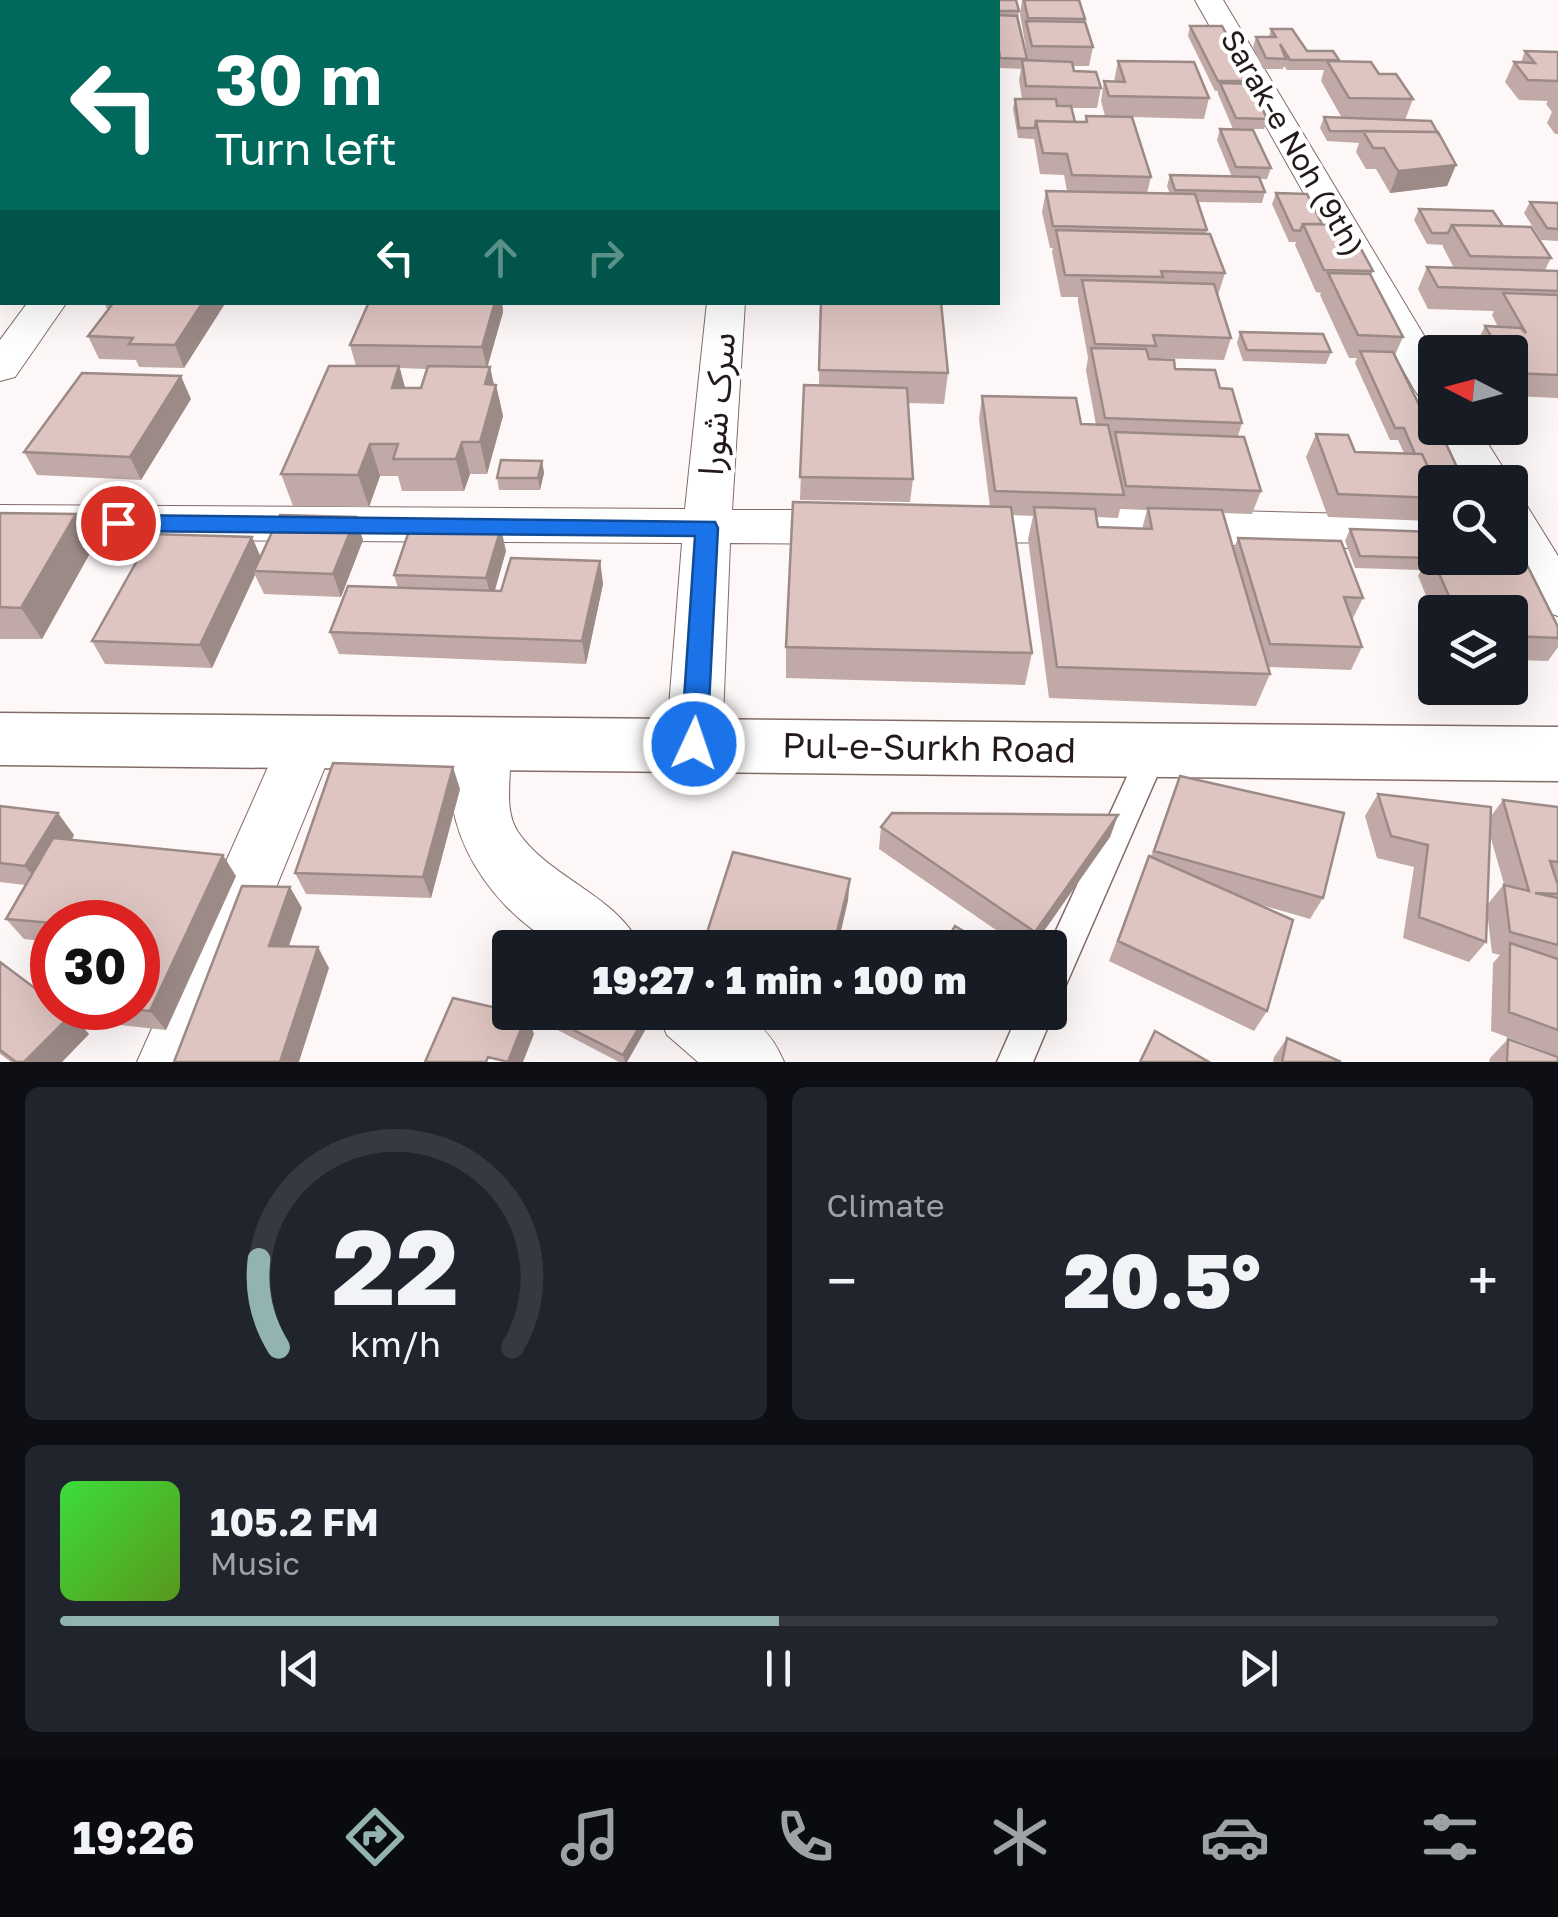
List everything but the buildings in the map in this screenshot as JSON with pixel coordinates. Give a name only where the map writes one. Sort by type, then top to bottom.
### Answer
[{"type":"street","name":"Sarak-e Noh (9th)","points":[[1209,0],[1418,360]]},
{"type":"street","points":[[0,368],[46,305]]},
{"type":"street","name":"سرک شورا","points":[[694,744],[706,528],[726,305]]},
{"type":"street","points":[[0,522],[706,528],[1110,525],[1418,533]]},
{"type":"street","points":[[1528,539],[1558,597]]},
{"type":"street","name":"Pul-e-Surkh Road","points":[[0,739],[1558,754]]},
{"type":"street","points":[[172,1062],[308,740]]},
{"type":"street","points":[[484,742],[482,809],[486,832],[501,858],[588,930]]},
{"type":"street","points":[[712,1030],[750,1062]]},
{"type":"lane","points":[[1067,944],[1153,751]]},
{"type":"lane","points":[[1014,1062],[1028,1030]]},
{"type":"route","points":[[118,523],[706,528],[694,744]]}]
